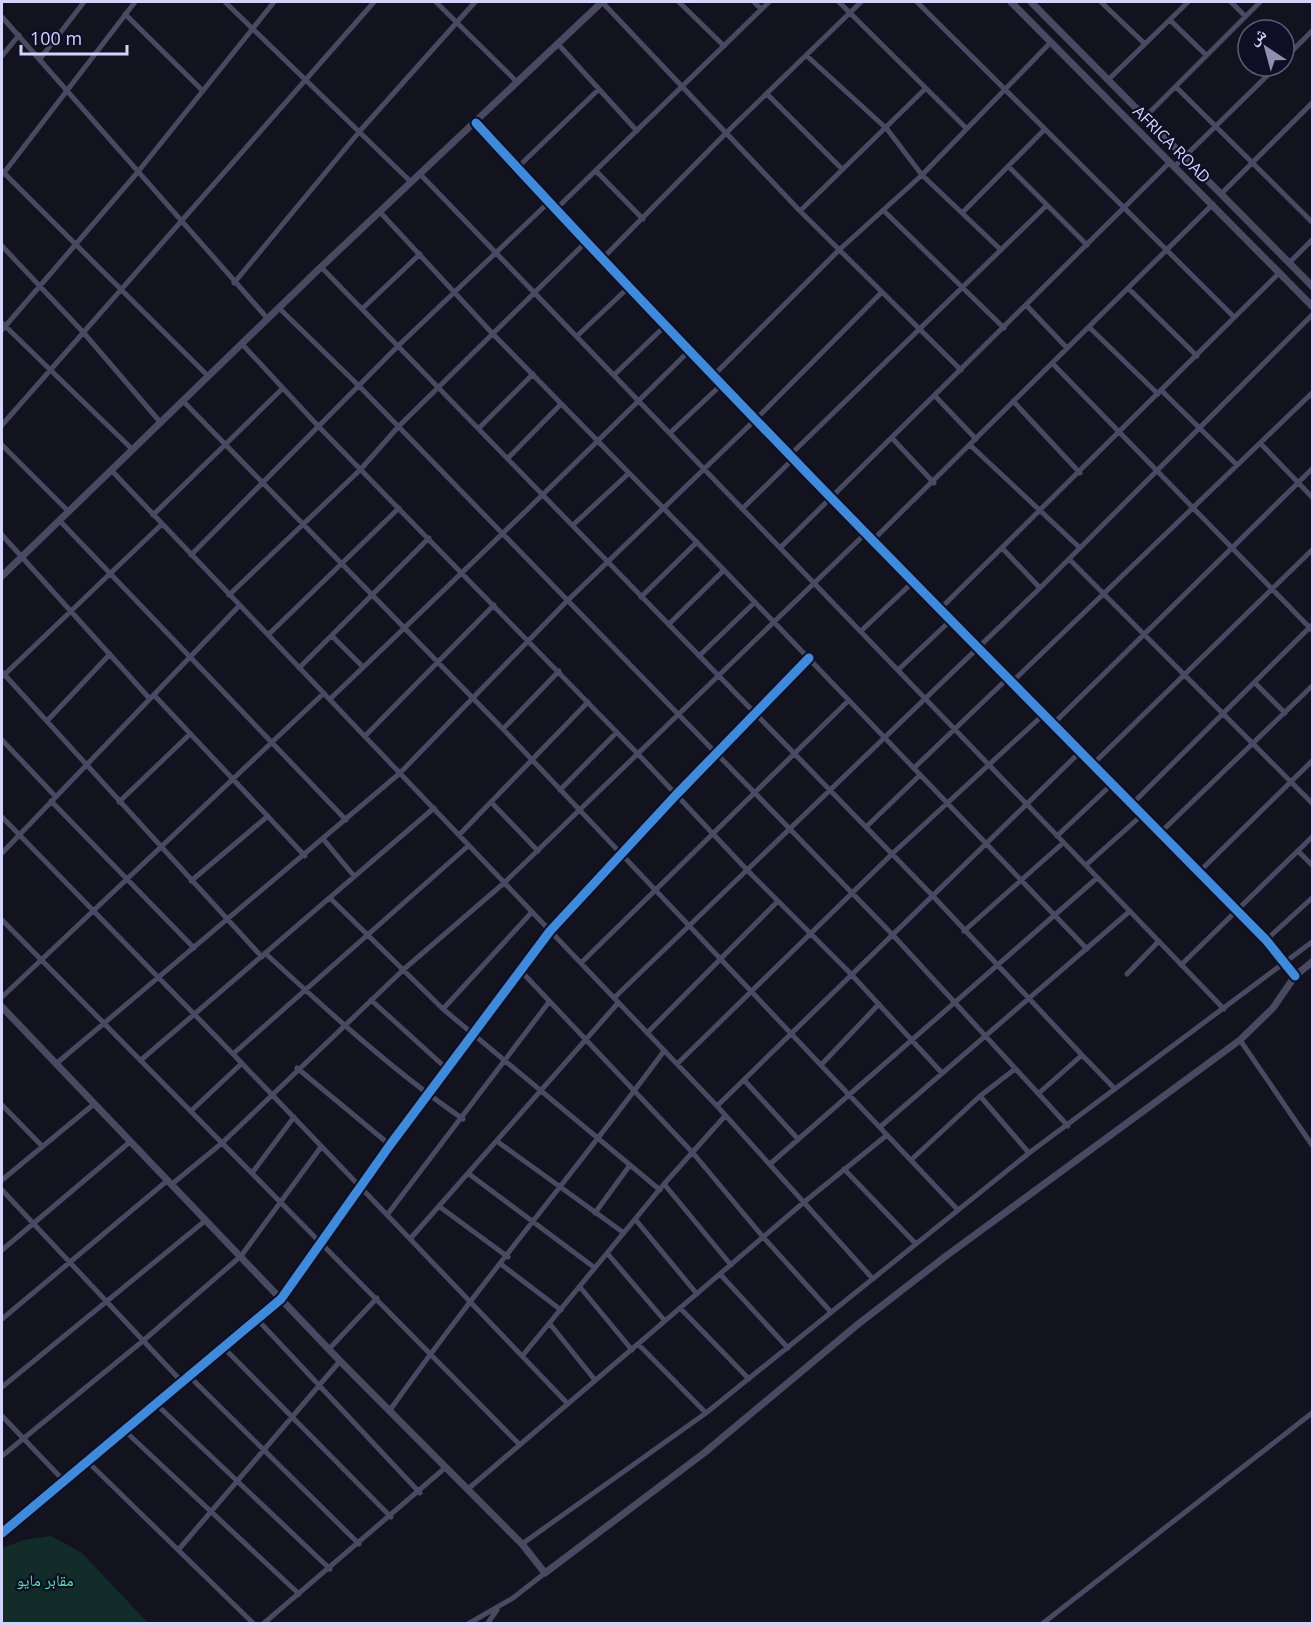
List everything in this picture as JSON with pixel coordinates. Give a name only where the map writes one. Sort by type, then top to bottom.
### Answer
[{"type":"street","points":[[40,59],[84,2]]},
{"type":"street","points":[[135,2],[2,173],[208,376]]},
{"type":"street","points":[[225,2],[411,182]]},
{"type":"street","points":[[133,450],[3,326],[75,246],[274,2]]},
{"type":"street","points":[[2,425],[179,221],[374,2]]},
{"type":"street","points":[[436,2],[517,82]]},
{"type":"street","points":[[234,283],[359,132],[474,2]]},
{"type":"street","points":[[2,576],[321,267],[602,2],[800,211],[961,370]]},
{"type":"street","points":[[679,2],[724,46]]},
{"type":"street","points":[[754,2],[761,9]]},
{"type":"street","points":[[555,210],[769,2]]},
{"type":"street","points":[[838,2],[966,128]]},
{"type":"street","points":[[602,259],[726,133],[861,2]]},
{"type":"street","points":[[917,2],[1233,317]]},
{"type":"street","name":"AFRICA ROAD","points":[[1011,2],[1312,306]]},
{"type":"street","name":"AFRICA ROAD","points":[[1030,2],[1312,286]]},
{"type":"street","points":[[1108,80],[1188,2]]},
{"type":"street","points":[[1231,2],[1245,16]]},
{"type":"street","points":[[1145,117],[1260,2]]},
{"type":"street","points":[[1105,3],[1145,44]]},
{"type":"street","points":[[125,14],[203,91]]},
{"type":"street","points":[[2,17],[67,89],[136,173],[268,319]]},
{"type":"street","points":[[1170,20],[1206,56]]},
{"type":"street","points":[[1296,47],[1312,31]]},
{"type":"street","points":[[2,56],[19,35]]},
{"type":"street","points":[[714,375],[839,250],[922,175],[1051,42]]},
{"type":"street","points":[[558,44],[637,131]]},
{"type":"street","points":[[807,56],[887,129],[922,175],[1001,250]]},
{"type":"street","points":[[780,548],[1123,209],[1173,164],[1184,157],[1265,78]]},
{"type":"street","points":[[1176,87],[1312,222]]},
{"type":"street","points":[[517,168],[599,89]]},
{"type":"street","points":[[800,211],[887,129],[925,89]]},
{"type":"street","points":[[766,94],[842,170]]},
{"type":"street","points":[[1221,194],[1312,103]]},
{"type":"street","points":[[476,123],[555,210],[792,457],[1266,940],[1295,976]]},
{"type":"street","points":[[962,213],[1044,130]]},
{"type":"street","points":[[1008,166],[1087,244]]},
{"type":"street","points":[[596,171],[643,219]]},
{"type":"street","points":[[420,174],[1224,1009]]},
{"type":"street","points":[[191,555],[265,483],[399,345],[549,203]]},
{"type":"street","points":[[873,540],[934,483],[1013,401],[1213,204]]},
{"type":"street","points":[[742,508],[920,328],[1047,205]]},
{"type":"street","points":[[883,210],[1004,328]]},
{"type":"street","points":[[380,212],[492,333],[755,602],[1087,949]]},
{"type":"street","points":[[1289,263],[1312,240]]},
{"type":"street","points":[[229,595],[361,469],[398,427],[586,242]]},
{"type":"street","points":[[2,246],[82,332],[161,423]]},
{"type":"street","points":[[363,308],[420,254]]},
{"type":"street","points":[[321,267],[931,894],[1115,1089]]},
{"type":"street","points":[[940,609],[1280,272]]},
{"type":"street","points":[[577,336],[629,287]]},
{"type":"street","points":[[1128,288],[1197,356]]},
{"type":"street","points":[[57,1064],[104,1022],[324,840],[400,773],[530,642],[566,602],[756,419],[881,293]]},
{"type":"street","points":[[1027,306],[1067,348]]},
{"type":"street","points":[[279,308],[358,386],[891,933],[1068,1126]]},
{"type":"street","points":[[410,1239],[498,1142],[585,1041],[616,1001],[747,870],[1040,588],[1312,315]]},
{"type":"street","points":[[615,375],[666,325]]},
{"type":"street","points":[[1089,327],[1237,465]]},
{"type":"street","points":[[242,344],[282,389],[463,572],[747,870],[850,973],[942,1073]]},
{"type":"street","points":[[330,699],[503,535],[542,493],[690,350]]},
{"type":"street","points":[[1052,363],[1155,472],[1312,628],[1132,804]]},
{"type":"street","points":[[479,428],[533,374]]},
{"type":"street","points":[[670,433],[722,384]]},
{"type":"street","points":[[153,515],[282,389]]},
{"type":"street","points":[[914,768],[1105,594],[1312,393]]},
{"type":"street","points":[[935,396],[976,439]]},
{"type":"street","points":[[183,401],[503,729],[957,1209]]},
{"type":"street","points":[[1013,401],[1080,472]]},
{"type":"street","points":[[508,458],[561,404]]},
{"type":"street","points":[[892,438],[934,483]]},
{"type":"street","points":[[1260,443],[1312,497]]},
{"type":"street","points":[[2,445],[68,511]]},
{"type":"street","points":[[970,445],[1080,548]]},
{"type":"street","points":[[1053,724],[1312,469]]},
{"type":"street","points":[[112,471],[717,1106],[873,1279]]},
{"type":"street","points":[[573,525],[629,473]]},
{"type":"street","points":[[268,635],[399,508]]},
{"type":"street","points":[[59,520],[346,820]]},
{"type":"street","points":[[161,525],[72,612],[2,674],[227,921],[344,1026],[429,1095],[464,1119]]},
{"type":"street","points":[[2,1319],[170,1182],[222,1143],[273,1095],[297,1068],[403,970],[538,851],[866,533]]},
{"type":"street","points":[[2,535],[110,654],[190,734],[304,856]]},
{"type":"street","points":[[299,668],[429,538]]},
{"type":"street","points":[[641,597],[697,542]]},
{"type":"street","points":[[1003,549],[1040,588]]},
{"type":"street","points":[[1093,765],[1312,550]]},
{"type":"street","points":[[1069,559],[1312,803]]},
{"type":"street","points":[[669,624],[724,570]]},
{"type":"street","points":[[861,631],[913,582]]},
{"type":"street","points":[[699,656],[755,602]]},
{"type":"street","points":[[365,736],[494,605]]},
{"type":"street","points":[[2,853],[239,606]]},
{"type":"street","points":[[898,670],[951,620]]},
{"type":"street","points":[[332,636],[363,667]]},
{"type":"street","points":[[47,721],[110,654]]},
{"type":"street","points":[[2,1533],[281,1299],[390,1145],[550,931],[676,795],[809,658]]},
{"type":"street","points":[[503,729],[558,671]]},
{"type":"street","points":[[1255,683],[1285,713]]},
{"type":"street","points":[[1160,833],[1312,686]]},
{"type":"street","points":[[2,997],[39,959],[273,744],[324,693]]},
{"type":"street","points":[[581,963],[849,700]]},
{"type":"street","points":[[459,835],[588,702]]},
{"type":"street","points":[[676,1064],[892,854],[1044,714]]},
{"type":"street","points":[[560,790],[617,732]]},
{"type":"street","points":[[119,802],[190,734]]},
{"type":"street","points":[[2,740],[127,879],[194,948]]},
{"type":"street","points":[[717,1106],[850,973],[1080,751]]},
{"type":"street","points":[[1199,872],[1312,761]]},
{"type":"street","points":[[866,827],[920,775]]},
{"type":"street","points":[[1057,836],[1112,784]]},
{"type":"street","points":[[491,802],[538,851]]},
{"type":"street","points":[[141,1060],[434,808]]},
{"type":"street","points":[[1086,865],[1142,815]]},
{"type":"street","points":[[2,816],[524,1355],[568,1404]]},
{"type":"street","points":[[191,881],[268,816]]},
{"type":"street","points":[[1181,965],[1312,837]]},
{"type":"street","points":[[324,840],[354,876]]},
{"type":"street","points":[[964,931],[1063,843]]},
{"type":"street","points":[[233,1054],[468,846]]},
{"type":"street","points":[[1298,850],[1312,865]]},
{"type":"street","points":[[770,1164],[1097,878]]},
{"type":"street","points":[[330,898],[472,1035],[660,1190]]},
{"type":"street","points":[[1266,940],[1312,898]]},
{"type":"street","points":[[647,1033],[778,901]]},
{"type":"street","points":[[880,1127],[1130,911]]},
{"type":"street","points":[[443,1009],[532,912]]},
{"type":"street","points":[[2,920],[520,1445]]},
{"type":"street","points":[[1127,974],[1158,941]]},
{"type":"street","points":[[522,1544],[706,1413],[1029,1153],[1312,942]]},
{"type":"street","points":[[468,1623],[499,1607],[545,1573],[713,1446],[857,1325],[946,1256],[1240,1040],[1273,1008],[1295,976],[1312,962]]},
{"type":"street","points":[[520,970],[693,1153],[763,1237],[831,1312]]},
{"type":"street","points":[[371,1000],[447,1069]]},
{"type":"street","points":[[387,1215],[464,1119],[549,1002]]},
{"type":"street","points":[[821,1065],[879,1004]]},
{"type":"street","points":[[2,1007],[329,1349],[522,1544],[545,1573]]},
{"type":"street","points":[[1240,1040],[1312,1145]]},
{"type":"street","points":[[390,1410],[430,1354],[508,1257],[663,1051]]},
{"type":"street","points":[[1038,1093],[1082,1055]]},
{"type":"street","points":[[190,1111],[242,1063]]},
{"type":"street","points":[[297,1068],[390,1145]]},
{"type":"street","points":[[911,1160],[980,1096],[1015,1069]]},
{"type":"street","points":[[744,1080],[798,1139]]},
{"type":"street","points":[[980,1096],[1029,1153]]},
{"type":"street","points":[[2,1180],[94,1104]]},
{"type":"street","points":[[2,1105],[42,1146]]},
{"type":"street","points":[[524,1355],[664,1184],[725,1116]]},
{"type":"street","points":[[252,1173],[294,1118]]},
{"type":"street","points":[[468,1489],[803,1203],[887,1135]]},
{"type":"street","points":[[2,1250],[131,1141]]},
{"type":"street","points":[[498,1142],[624,1233]]},
{"type":"street","points":[[2,1456],[144,1340],[241,1256],[321,1147]]},
{"type":"street","points":[[594,1213],[630,1165]]},
{"type":"street","points":[[844,1169],[916,1244]]},
{"type":"street","points":[[469,1174],[595,1268]]},
{"type":"street","points":[[664,1184],[731,1265]]},
{"type":"street","points":[[2,1190],[182,1382]]},
{"type":"street","points":[[440,1207],[508,1257]]},
{"type":"street","points":[[635,1219],[697,1294]]},
{"type":"street","points":[[2,1387],[206,1220]]},
{"type":"street","points":[[608,1253],[665,1321]]},
{"type":"street","points":[[501,1265],[561,1310]]},
{"type":"street","points":[[720,1274],[788,1348]]},
{"type":"street","points":[[580,1287],[632,1350]]},
{"type":"street","points":[[329,1349],[377,1298]]},
{"type":"street","points":[[680,1308],[749,1379]]},
{"type":"street","points":[[256,1318],[420,1493]]},
{"type":"street","points":[[550,1324],[595,1380]]},
{"type":"street","points":[[638,1344],[706,1413]]},
{"type":"street","points":[[223,1347],[391,1516]]},
{"type":"street","points":[[179,1549],[318,1383],[340,1360]]},
{"type":"street","points":[[189,1376],[264,1448],[358,1544]]},
{"type":"street","points":[[156,1404],[330,1569]]},
{"type":"street","points":[[1042,1623],[1312,1413]]},
{"type":"street","points":[[2,1416],[65,1482]]},
{"type":"street","points":[[125,1431],[299,1594]]},
{"type":"street","points":[[88,1462],[254,1623]]},
{"type":"street","points":[[263,1623],[420,1493],[446,1467]]},
{"type":"street","points":[[487,1623],[499,1607]]},
{"type":"green space","name":"مقابر مايو","points":[[51,1536],[82,1553],[148,1623],[2,1623],[2,1548],[24,1540]]},
{"type":"cycle path","points":[[476,123],[768,433],[1266,940],[1295,976]]},
{"type":"cycle path","points":[[2,1533],[281,1299],[390,1145],[550,931],[676,795],[809,658]]}]
